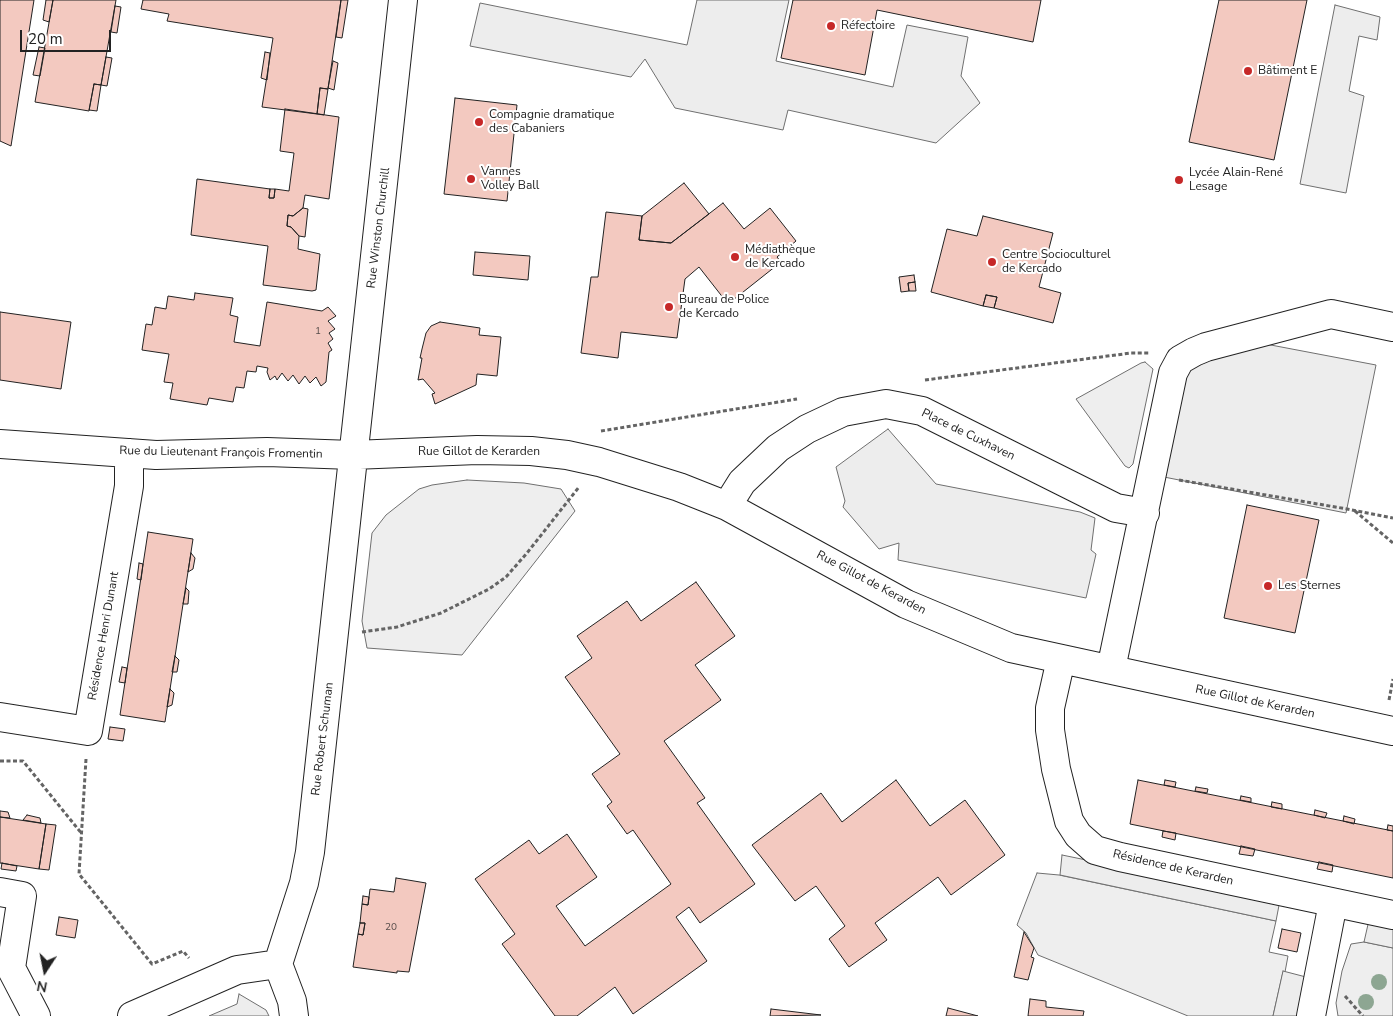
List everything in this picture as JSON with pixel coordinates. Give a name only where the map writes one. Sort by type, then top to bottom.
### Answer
[{"type":"street","name":"Rue Winston Churchill","points":[[353,455],[403,0]]},
{"type":"street","points":[[1111,670],[1152,481],[1173,373],[1180,360],[1206,347],[1331,314],[1393,327]]},
{"type":"street","name":"Place de Cuxhaven","points":[[727,506],[742,482],[778,448],[807,429],[843,412],[886,404],[922,411],[1116,508],[1145,513]]},
{"type":"street","name":"Rue du Lieutenant François Fromentin","points":[[0,444],[156,455],[267,452],[353,455]]},
{"type":"street","name":"Rue Gillot de Kerarden","points":[[353,455],[432,451],[531,451],[567,455],[599,462],[679,487],[727,506],[906,604],[1011,648],[1393,731]]},
{"type":"street","name":"Résidence Henri Dunant","points":[[88,731],[130,480],[129,453]]},
{"type":"street","name":"Rue Robert Schuman","points":[[278,964],[304,883],[310,852],[335,637],[353,455]]},
{"type":"street","name":"Résidence de Kerarden","points":[[1061,659],[1050,708],[1050,730],[1056,769],[1069,821],[1078,835],[1095,850],[1120,857],[1393,915]]},
{"type":"street","points":[[0,717],[88,731]]},
{"type":"street","points":[[0,892],[22,896],[11,968],[36,1016]]},
{"type":"street","points":[[1311,1016],[1333,903]]},
{"type":"street","points":[[132,1016],[237,970],[278,964],[292,1002],[294,1016]]},
{"type":"path","points":[[335,637],[406,624],[441,613],[489,589],[506,577],[527,553],[599,462]]},
{"type":"path","points":[[1152,481],[1169,478],[1393,518]]},
{"type":"path","points":[[1354,510],[1393,543]]},
{"type":"path","points":[[88,731],[80,874],[152,964],[184,951],[208,982]]},
{"type":"path","points":[[0,761],[23,761],[83,834]]},
{"type":"shaded area","points":[[697,0],[789,0],[776,61],[893,87],[907,25],[968,37],[961,76],[980,103],[936,143],[788,110],[783,130],[675,108],[645,59],[631,77],[470,46],[480,3],[687,45]]},
{"type":"shaded area","points":[[1335,5],[1380,17],[1377,40],[1359,36],[1349,91],[1364,96],[1346,193],[1300,184]]},
{"type":"shaded area","points":[[1255,342],[1376,365],[1346,513],[1164,477],[1186,370]]},
{"type":"shaded area","points":[[1145,362],[1153,369],[1133,464],[1129,468],[1125,466],[1076,399]]},
{"type":"shaded area","points":[[888,429],[936,484],[1080,512],[1095,518],[1091,550],[1096,554],[1086,598],[898,560],[899,543],[879,549],[843,507],[845,501],[836,467]]},
{"type":"shaded area","points":[[467,480],[524,483],[561,489],[575,511],[462,655],[367,648],[362,621],[372,533],[386,515],[419,489],[432,485]]},
{"type":"shaded area","points":[[1062,855],[1280,900],[1276,921],[1060,875]]},
{"type":"shaded area","points":[[1037,873],[1059,875],[1276,921],[1269,952],[1288,956],[1273,1016],[1188,1016],[1038,955],[1026,933],[1017,925]]},
{"type":"shaded area","points":[[1369,920],[1393,926],[1393,948],[1364,942]]},
{"type":"shaded area","points":[[1364,942],[1393,948],[1393,1016],[1338,1016],[1336,1003],[1342,971],[1351,944]]},
{"type":"shaded area","points":[[1283,971],[1306,977],[1298,1016],[1273,1016]]},
{"type":"shaded area","points":[[239,994],[266,1010],[269,1016],[209,1016],[237,1004]]},
{"type":"building","points":[[0,0],[34,0],[11,146],[0,141]]},
{"type":"building","points":[[46,0],[53,0],[49,22],[43,20]]},
{"type":"building","points":[[53,0],[116,0],[101,85],[94,84],[89,111],[35,102]]},
{"type":"building","points":[[143,0],[341,0],[328,89],[320,88],[317,114],[262,107],[273,38],[167,21],[169,14],[141,9]]},
{"type":"building","points":[[341,0],[348,0],[342,38],[336,37]]},
{"type":"building","name":"Réfectoire","points":[[793,0],[1041,0],[1033,42],[877,10],[865,75],[781,58]]},
{"type":"building","name":"Bâtiment E","points":[[1219,0],[1307,0],[1274,160],[1189,142]]},
{"type":"building","points":[[115,6],[121,7],[117,33],[111,32]]},
{"type":"building","points":[[39,47],[45,48],[40,76],[33,75]]},
{"type":"building","points":[[265,52],[270,53],[267,80],[261,78]]},
{"type":"building","points":[[106,57],[112,58],[107,86],[101,85]]},
{"type":"building","points":[[333,61],[338,63],[334,90],[328,88]]},
{"type":"building","points":[[94,84],[101,85],[97,111],[89,110]]},
{"type":"building","points":[[320,88],[328,89],[324,115],[317,114]]},
{"type":"building","points":[[455,98],[517,105],[507,201],[444,194]]},
{"type":"building","points":[[285,109],[339,117],[329,199],[305,195],[303,208],[293,216],[288,215],[287,226],[291,227],[299,236],[298,249],[320,254],[316,290],[312,291],[263,285],[268,246],[191,235],[197,179],[270,189],[269,198],[274,198],[275,189],[289,191],[294,153],[280,151]]},
{"type":"building","points":[[684,183],[709,214],[671,243],[639,240],[642,216]]},
{"type":"building","points":[[270,189],[275,189],[274,198],[269,198]]},
{"type":"building","points":[[723,203],[744,229],[770,208],[796,241],[777,257],[781,262],[728,304],[699,267],[685,279],[677,338],[621,332],[618,358],[581,353],[591,277],[598,277],[606,212],[642,216],[639,240],[671,243]]},
{"type":"building","points":[[303,208],[308,209],[305,237],[299,236],[291,227],[287,226],[288,215],[293,216]]},
{"type":"building","name":"Centre Socioculturel de Kercado","points":[[983,216],[1053,233],[1039,287],[1061,293],[1053,323],[994,308],[997,297],[986,295],[983,306],[931,292],[947,229],[977,236]]},
{"type":"building","points":[[475,252],[530,256],[528,280],[473,275]]},
{"type":"building","points":[[914,275],[915,282],[908,283],[909,291],[901,292],[899,277]]},
{"type":"building","points":[[915,282],[916,291],[909,291],[908,283]]},
{"type":"building","points":[[195,293],[233,298],[230,315],[238,317],[234,342],[260,346],[267,302],[322,311],[328,307],[336,316],[328,321],[335,329],[329,333],[333,339],[328,343],[332,350],[329,352],[326,382],[321,386],[316,377],[310,383],[305,376],[299,384],[293,375],[288,381],[282,373],[277,380],[275,376],[270,380],[267,372],[268,368],[257,366],[256,372],[247,371],[244,388],[236,387],[233,402],[209,398],[207,405],[170,399],[173,383],[164,382],[169,354],[142,350],[146,324],[152,325],[155,307],[166,309],[168,296],[194,300]]},
{"type":"building","points":[[986,295],[997,297],[994,308],[983,306]]},
{"type":"building","points":[[0,312],[71,322],[61,389],[0,380]]},
{"type":"building","points":[[440,322],[480,328],[479,335],[501,337],[497,376],[477,374],[476,385],[435,404],[432,394],[435,393],[423,379],[418,380],[422,358],[420,358],[426,333],[431,326]]},
{"type":"building","name":"Les Sternes","points":[[1247,505],[1319,520],[1295,633],[1224,618]]},
{"type":"building","points":[[148,532],[193,539],[165,722],[120,715]]},
{"type":"building","points":[[191,553],[195,558],[193,569],[188,572]]},
{"type":"building","points":[[139,563],[143,564],[141,580],[137,579]]},
{"type":"building","points":[[696,582],[735,636],[695,665],[721,700],[664,741],[705,798],[697,803],[755,884],[700,923],[689,907],[676,917],[707,961],[633,1014],[615,987],[577,1016],[555,1016],[502,944],[515,934],[475,879],[529,840],[539,854],[567,834],[597,877],[556,906],[585,946],[671,884],[633,830],[627,834],[607,806],[612,802],[592,774],[620,754],[565,677],[592,658],[577,636],[627,601],[641,621]]},
{"type":"building","points":[[186,588],[189,591],[188,604],[183,604]]},
{"type":"building","points":[[175,656],[179,660],[177,672],[172,672]]},
{"type":"building","points":[[122,667],[127,668],[125,683],[119,682]]},
{"type":"building","points":[[170,689],[174,693],[172,705],[167,707]]},
{"type":"building","points":[[110,727],[125,729],[123,741],[108,739]]},
{"type":"building","points":[[896,780],[930,826],[965,800],[1005,855],[951,895],[938,877],[875,923],[887,940],[849,967],[829,939],[845,926],[816,886],[795,901],[752,845],[821,793],[842,822]]},
{"type":"building","points":[[1138,780],[1393,831],[1393,878],[1130,824]]},
{"type":"building","points":[[1165,780],[1176,782],[1175,787],[1164,785]]},
{"type":"building","points":[[1196,787],[1208,789],[1207,793],[1195,791]]},
{"type":"building","points":[[1241,796],[1251,798],[1251,802],[1240,800]]},
{"type":"building","points":[[1272,802],[1282,804],[1282,809],[1271,807]]},
{"type":"building","points":[[1315,810],[1327,813],[1325,818],[1314,815]]},
{"type":"building","points":[[0,811],[8,812],[10,818],[0,817]]},
{"type":"building","points":[[27,815],[40,818],[41,823],[23,820]]},
{"type":"building","points":[[1344,816],[1355,819],[1354,824],[1343,821]]},
{"type":"building","points":[[0,817],[46,824],[39,869],[0,863]]},
{"type":"building","points":[[46,824],[56,825],[49,870],[39,869]]},
{"type":"building","points":[[1388,825],[1393,826],[1393,831],[1387,830]]},
{"type":"building","points":[[1163,831],[1176,833],[1175,840],[1162,837]]},
{"type":"building","points":[[1241,846],[1255,849],[1253,856],[1239,854]]},
{"type":"building","points":[[1319,862],[1333,865],[1332,872],[1317,869]]},
{"type":"building","points":[[2,863],[17,866],[16,871],[1,869]]},
{"type":"building","points":[[396,878],[426,883],[409,972],[397,971],[397,973],[353,967],[358,934],[363,935],[365,923],[360,923],[362,904],[368,905],[370,889],[394,892]]},
{"type":"building","points":[[363,896],[369,897],[368,905],[362,904]]},
{"type":"building","points":[[59,917],[78,920],[75,938],[56,935]]},
{"type":"building","points":[[360,923],[365,923],[363,935],[358,934]]},
{"type":"building","points":[[1282,929],[1301,933],[1297,952],[1278,948]]},
{"type":"building","points":[[1024,932],[1034,948],[1031,957],[1034,958],[1028,980],[1014,977]]},
{"type":"building","points":[[1030,999],[1046,1001],[1046,1007],[1084,1011],[1083,1016],[1028,1016]]},
{"type":"building","points":[[948,1008],[978,1016],[946,1016]]},
{"type":"building","points":[[771,1009],[821,1015],[770,1016]]},
{"type":"place","name":"Réfectoire","points":[[831,26]]},
{"type":"place","name":"Bâtiment E","points":[[1248,71]]},
{"type":"place","name":"Compagnie dramatique des Cabaniers","points":[[479,122]]},
{"type":"place","name":"Vannes Volley Ball","points":[[471,179]]},
{"type":"place","name":"Lycée Alain-René Lesage","points":[[1179,180]]},
{"type":"place","name":"Médiathèque de Kercado","points":[[735,257]]},
{"type":"place","name":"Centre Socioculturel de Kercado","points":[[992,262]]},
{"type":"place","name":"Bureau de Police de Kercado","points":[[669,307]]},
{"type":"place","name":"Les Sternes","points":[[1268,586]]}]
